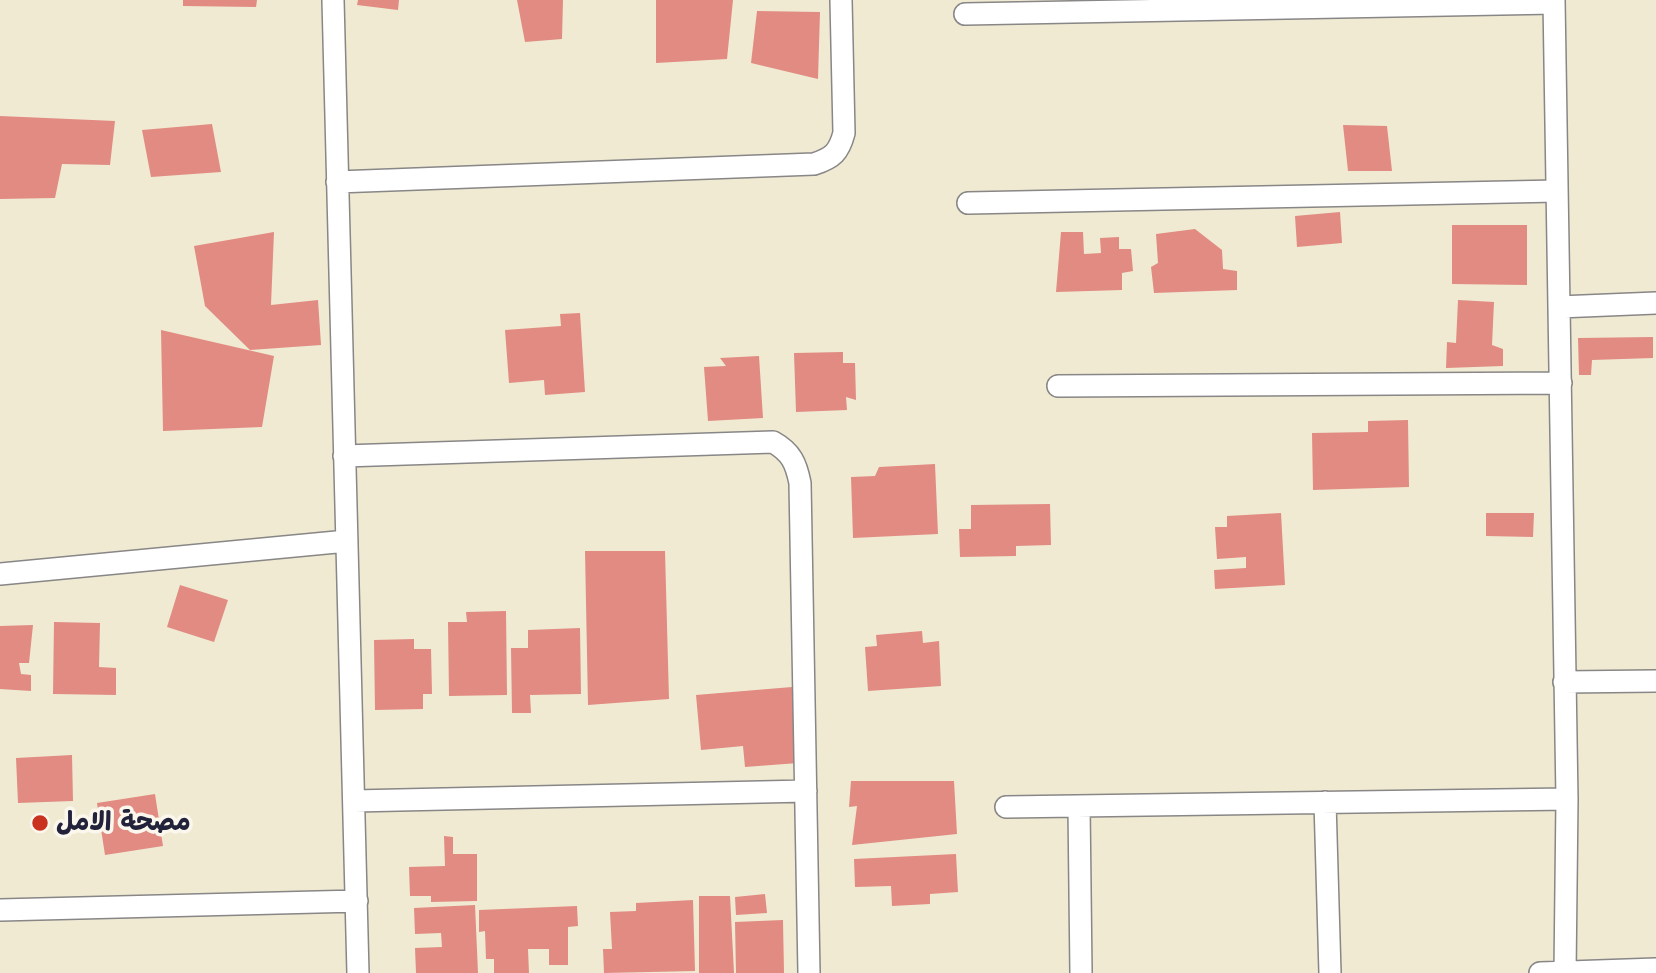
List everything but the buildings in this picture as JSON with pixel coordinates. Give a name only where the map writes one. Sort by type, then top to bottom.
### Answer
[{"type":"street","points":[[333,0],[358,973]]},
{"type":"street","points":[[337,182],[814,164],[830,159],[840,149],[844,133],[841,0]]},
{"type":"street","points":[[965,14],[1554,1],[1567,799],[1565,972]]},
{"type":"street","points":[[968,203],[1557,191]]},
{"type":"street","points":[[1559,307],[1656,303]]},
{"type":"street","points":[[1058,386],[1560,383]]},
{"type":"street","points":[[344,456],[773,442],[788,450],[796,465],[800,483],[809,973]]},
{"type":"street","points":[[0,574],[347,541]]},
{"type":"street","points":[[1564,682],[1656,681]]},
{"type":"street","points":[[354,801],[806,791]]},
{"type":"street","points":[[1006,807],[1567,799]]},
{"type":"street","points":[[1325,802],[1330,973]]},
{"type":"street","points":[[1079,806],[1081,973]]},
{"type":"street","points":[[0,910],[357,901]]},
{"type":"street","points":[[1540,973],[1656,969]]},
{"type":"place","name":"مصحة الامل","points":[[40,823]]}]
